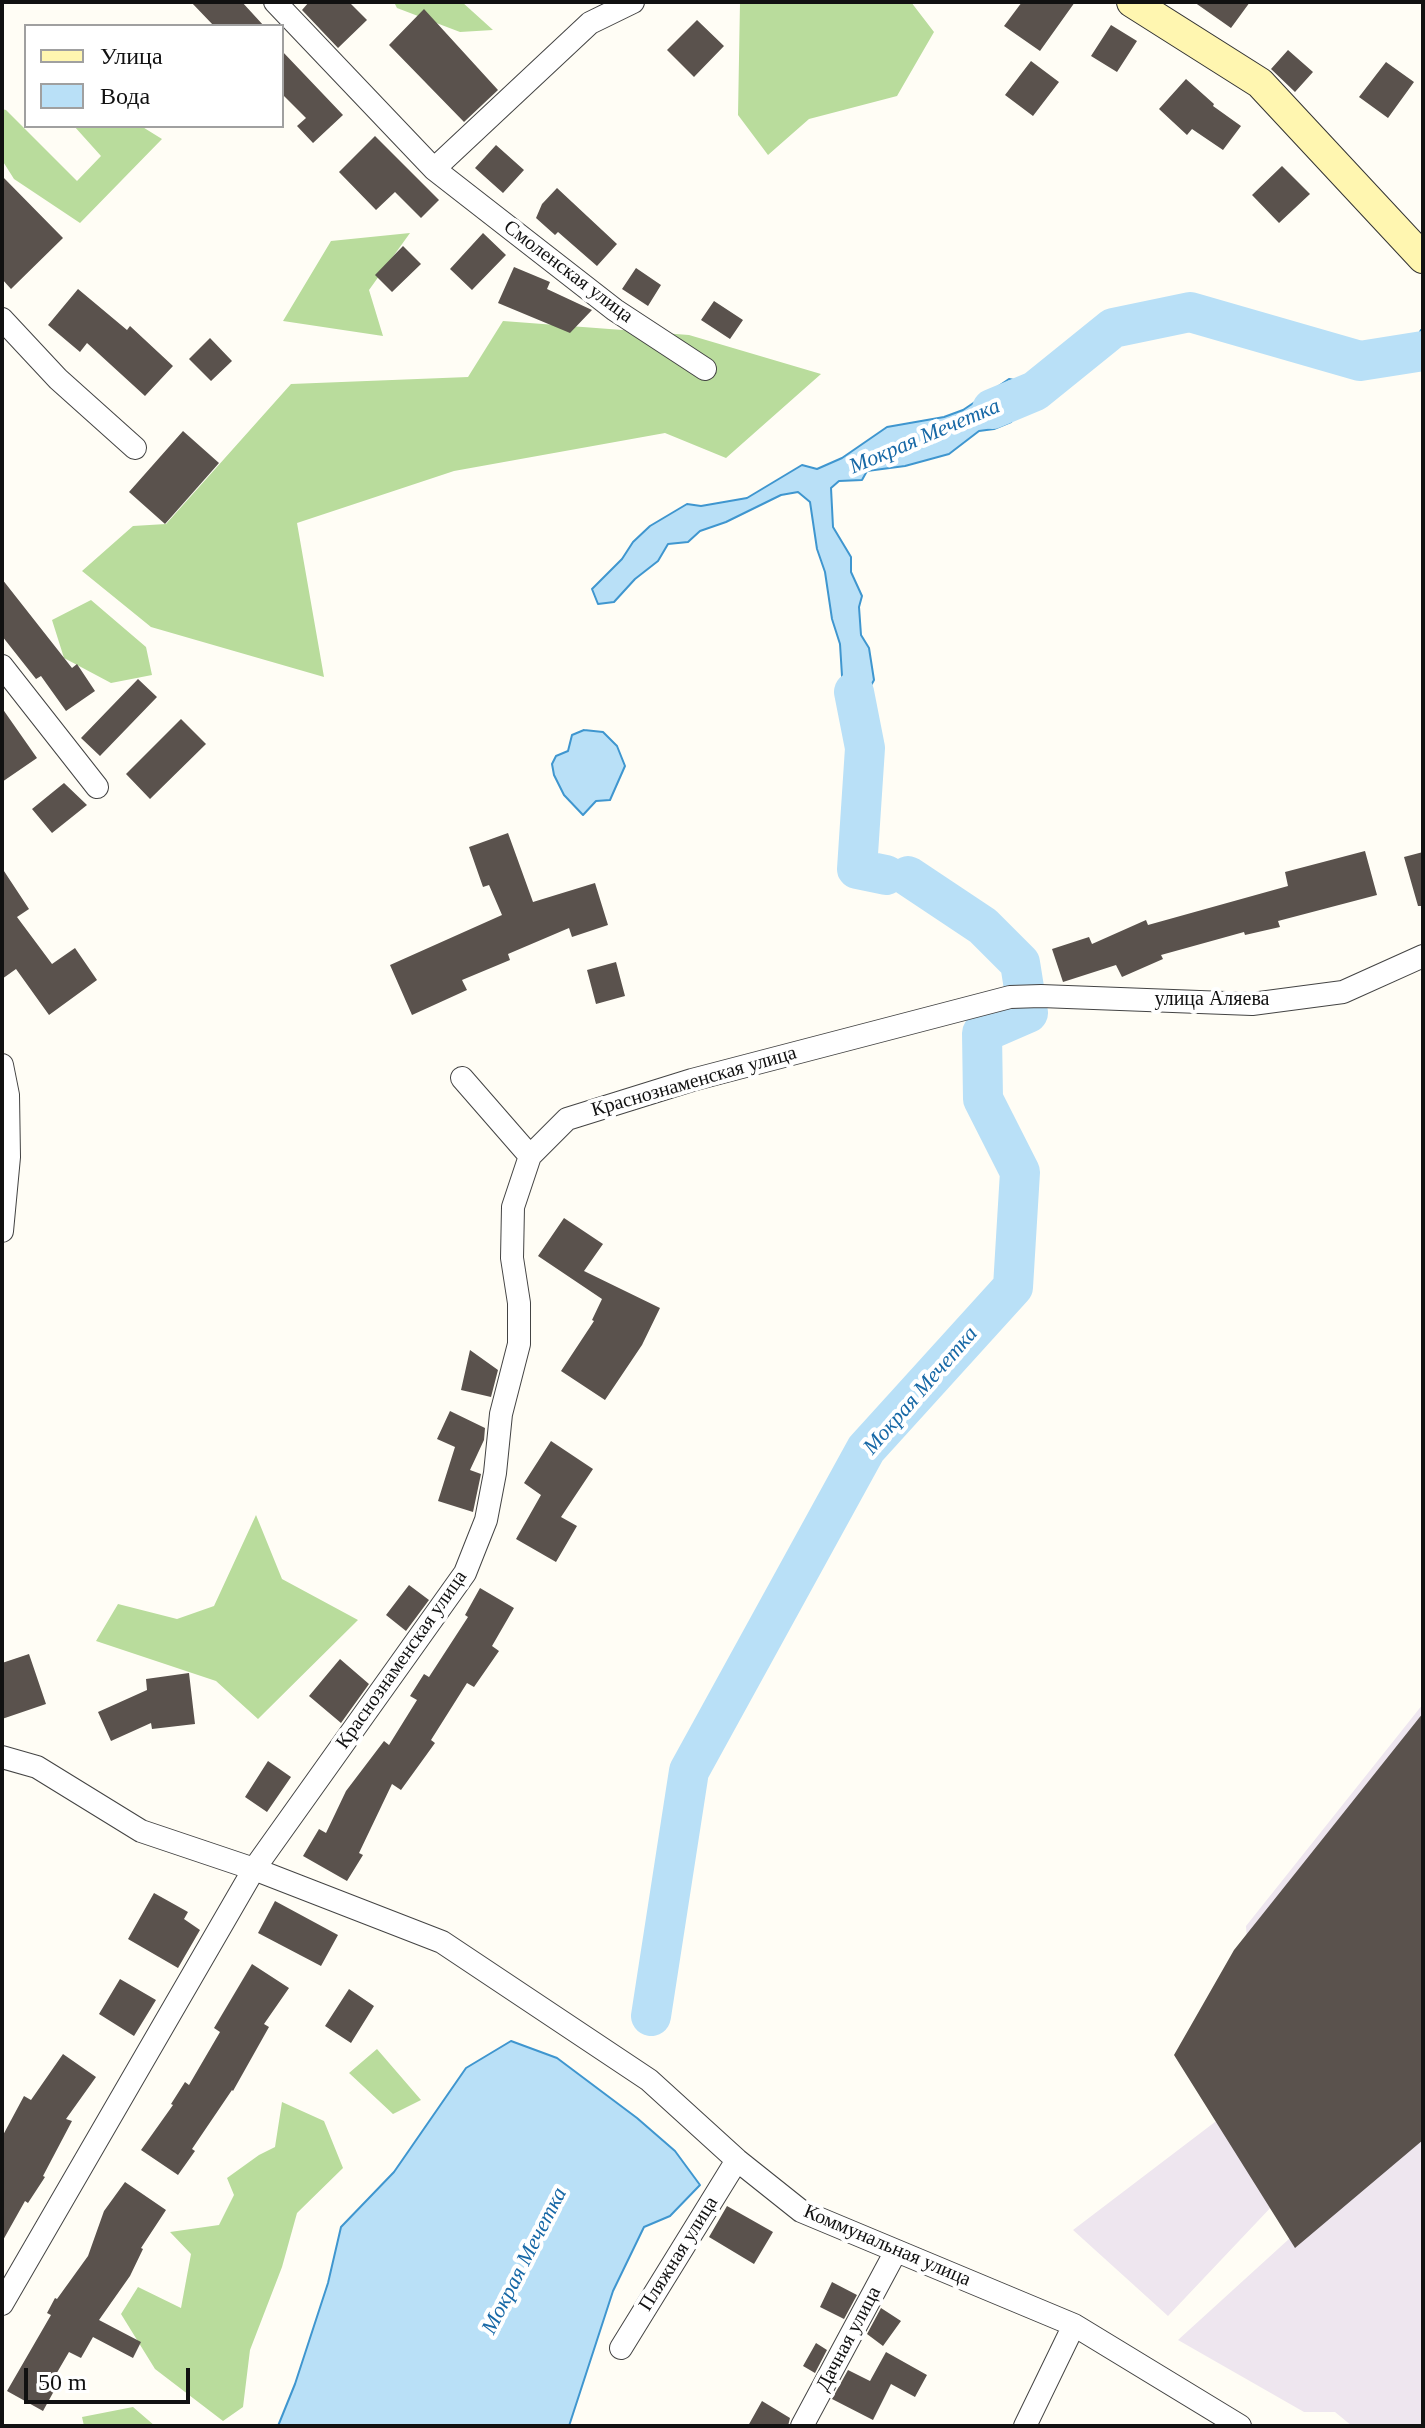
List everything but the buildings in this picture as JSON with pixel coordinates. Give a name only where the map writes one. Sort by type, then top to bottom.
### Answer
[{"type":"street","name":"Смоленская улица","points":[[275,2],[434,169],[615,310],[705,369]]},
{"type":"street","points":[[434,169],[590,23],[633,2]]},
{"type":"street","points":[[1132,2],[1260,83],[1423,258]]},
{"type":"street","points":[[2,319],[58,379],[135,448]]},
{"type":"street","points":[[2,666],[97,787]]},
{"type":"street","name":"улица Аляева","points":[[1010,997],[1252,1004],[1343,992],[1423,956]]},
{"type":"street","name":"Краснознаменская улица","points":[[2,2304],[254,1869],[465,1573],[486,1520],[501,1414],[519,1344],[519,1303],[512,1258],[513,1207],[530,1156],[567,1119],[608,1104],[1010,997]]},
{"type":"street","points":[[2,1065],[8,1095],[9,1157],[2,1231]]},
{"type":"street","points":[[462,1078],[530,1156]]},
{"type":"street","name":"Коммунальная улица","points":[[2,1757],[37,1767],[141,1831],[254,1869],[442,1942],[649,2080],[737,2160],[801,2211],[1074,2325],[1240,2426]]},
{"type":"street","name":"Пляжная улица","points":[[621,2348],[737,2160]]},
{"type":"street","name":"Дачная улица","points":[[802,2426],[896,2251]]},
{"type":"street","points":[[1025,2426],[1074,2325]]},
{"type":"shaded area","points":[[1423,1704],[1423,2426],[1352,2426],[1335,2412],[1304,2412],[1178,2340],[1334,2198],[1310,2166],[1168,2316],[1073,2230],[1257,2090],[1246,1926]]},
{"type":"green space","points":[[394,2],[462,2],[493,30],[460,32],[397,8]]},
{"type":"green space","points":[[740,2],[911,2],[934,32],[897,96],[809,119],[768,155],[738,115]]},
{"type":"green space","points":[[2,109],[77,181],[101,156],[76,128],[144,128],[162,139],[80,223],[14,179],[2,160]]},
{"type":"green space","points":[[410,233],[369,290],[383,336],[283,321],[331,241]]},
{"type":"green space","points":[[503,321],[689,335],[821,374],[726,458],[665,433],[454,471],[297,523],[324,677],[151,627],[82,571],[133,526],[166,524],[291,384],[468,377]]},
{"type":"green space","points":[[91,600],[146,647],[152,675],[111,683],[64,658],[52,620]]},
{"type":"green space","points":[[256,1515],[282,1579],[358,1620],[258,1719],[216,1681],[96,1641],[118,1604],[177,1619],[214,1606]]},
{"type":"green space","points":[[377,2049],[421,2100],[393,2114],[349,2073]]},
{"type":"green space","points":[[282,2102],[324,2121],[343,2168],[297,2213],[282,2267],[250,2350],[243,2407],[223,2421],[155,2369],[121,2314],[138,2287],[181,2308],[191,2254],[170,2232],[219,2225],[234,2195],[227,2178],[275,2147]]},
{"type":"green space","points":[[133,2407],[155,2426],[84,2426],[82,2417]]},
{"type":"water","points":[[1421,330],[1423,369],[1400,360],[1403,343],[1415,342]]},
{"type":"water","points":[[1009,379],[1035,384],[1044,391],[1040,404],[1024,407],[1011,422],[979,431],[949,454],[905,466],[867,471],[862,480],[839,481],[831,488],[833,527],[851,557],[851,572],[862,596],[859,607],[861,635],[869,648],[874,680],[869,689],[873,735],[869,747],[856,745],[843,692],[840,644],[817,549],[810,502],[798,492],[781,495],[700,531],[688,542],[668,544],[658,561],[635,579],[614,602],[598,604],[592,589],[622,559],[633,542],[650,526],[687,504],[701,506],[747,498],[802,465],[817,469],[842,458],[887,427],[944,417],[963,410]]},
{"type":"water","points":[[584,730],[603,732],[617,746],[625,766],[610,800],[596,801],[583,815],[564,795],[552,764],[556,756],[568,751],[572,735]]},
{"type":"water","points":[[511,2041],[557,2058],[637,2118],[675,2151],[700,2185],[670,2216],[644,2227],[613,2291],[569,2426],[278,2426],[328,2283],[341,2227],[394,2172],[466,2068]]},
{"type":"waterway","name":"Мокрая Мечетка","points":[[992,409],[1035,391],[1113,328],[1190,312],[1360,361],[1423,351]]},
{"type":"waterway","name":"Мокрая Мечетка","points":[[854,692],[865,748],[857,869],[886,875]]},
{"type":"waterway","name":"Мокрая Мечетка","points":[[651,2016],[689,1771],[866,1449],[1013,1287],[1020,1172],[983,1099],[982,1033],[1028,1013],[1020,963],[983,926],[908,876]]}]
